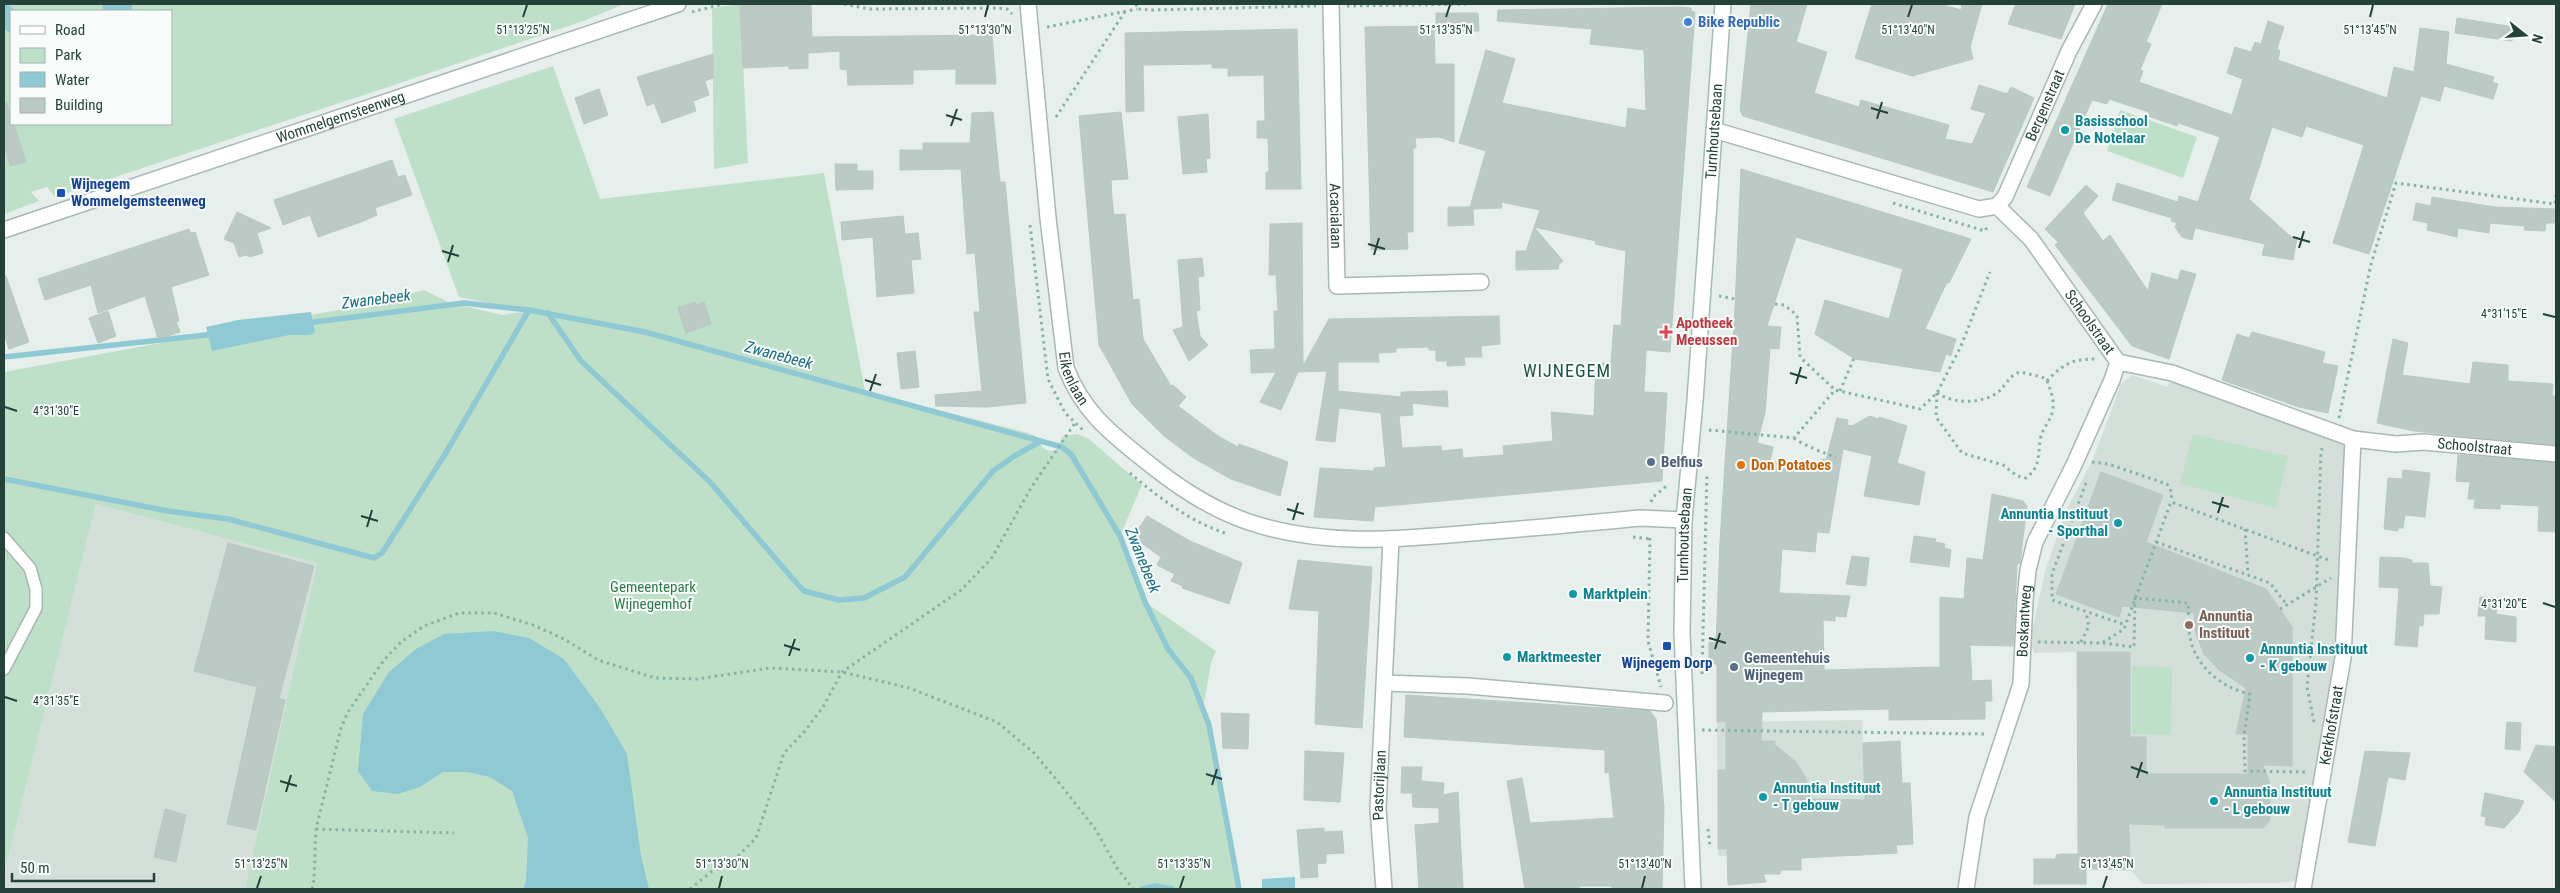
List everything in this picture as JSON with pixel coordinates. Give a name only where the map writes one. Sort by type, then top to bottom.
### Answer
[{"type":"street","name":"Wommelgemsteenweg","points":[[4,230],[678,4]]},
{"type":"street","name":"Eikenlaan","points":[[1028,4],[1061,338],[1066,368],[1073,386],[1087,408],[1099,422],[1173,484],[1206,504],[1247,521],[1285,532],[1368,540],[1391,540]]},
{"type":"street","name":"Turnhoutsebaan","points":[[1693,889],[1693,733],[1682,634],[1684,520],[1696,401],[1724,4]]},
{"type":"street","name":"Bergenstraat","points":[[1997,206],[2005,197],[2069,51],[2094,4]]},
{"type":"street","name":"Acacialaan","points":[[1331,5],[1337,286],[1481,282]]},
{"type":"street","points":[[1714,130],[1978,209],[1997,206]]},
{"type":"street","name":"Schoolstraat","points":[[1997,206],[2031,239],[2118,362],[2172,373],[2299,418],[2333,434],[2353,439],[2396,444],[2424,442],[2556,454]]},
{"type":"street","name":"Boskantweg","points":[[1966,889],[1977,817],[2022,684],[2028,570],[2035,542],[2080,451],[2112,380],[2118,362]]},
{"type":"street","name":"Kerkhofstraat","points":[[2304,889],[2343,658],[2353,439]]},
{"type":"street","points":[[1666,703],[1468,686],[1385,683],[1391,540],[1640,518],[1684,520]]},
{"type":"street","name":"Pastorijlaan","points":[[1384,889],[1378,809],[1385,683]]},
{"type":"lane","points":[[4,538],[30,568],[36,589],[36,608],[4,669]]},
{"type":"path","points":[[844,4],[870,9],[997,8],[1007,9],[1011,12],[1013,19]]},
{"type":"path","points":[[1136,4],[1137,9]]},
{"type":"path","points":[[1042,27],[1137,9],[1471,4]]},
{"type":"path","points":[[1056,117],[1126,10]]},
{"type":"path","points":[[1055,108],[1057,126]]},
{"type":"path","points":[[2315,726],[2308,687],[2318,556],[2321,451],[2333,434],[2371,264],[2396,183],[2555,204],[2556,194]]},
{"type":"path","points":[[1029,220],[1045,368],[1054,395],[1075,423],[1086,433]]},
{"type":"path","points":[[1775,304],[1784,305],[1797,315],[1800,357],[1836,390],[1920,409],[1936,393],[1960,346],[1990,272]]},
{"type":"path","points":[[1840,391],[1854,358]]},
{"type":"path","points":[[2047,381],[2062,366],[2073,361],[2101,359],[2118,362]]},
{"type":"path","points":[[2020,372],[2042,377],[2047,381],[2052,393],[2052,413],[2041,435],[2038,463],[2033,473],[2026,478],[2017,476],[2003,465],[1962,454],[1936,417],[1936,393],[1944,398],[1974,401],[1988,398],[1999,392],[2007,380],[2020,372]]},
{"type":"path","points":[[1794,438],[1836,390]]},
{"type":"path","points":[[690,889],[711,872],[737,857],[756,838],[784,753],[804,732],[823,706],[842,672],[961,590],[991,559],[1031,488],[1075,423]]},
{"type":"path","points":[[1709,440],[1709,430],[1794,438],[1799,443],[1811,445],[1827,455],[1836,457]]},
{"type":"path","points":[[2080,451],[2093,463],[2108,464],[2167,484],[2172,493],[2171,502],[2124,630],[2102,643]]},
{"type":"path","points":[[1702,680],[1707,468]]},
{"type":"path","points":[[1127,470],[1162,499],[1195,520],[1236,537]]},
{"type":"path","points":[[1650,507],[1653,497],[1669,485],[1670,480]]},
{"type":"path","points":[[2086,482],[2052,574],[2052,600],[2126,625]]},
{"type":"path","points":[[2171,502],[2348,567]]},
{"type":"path","points":[[2245,529],[2248,575]]},
{"type":"path","points":[[1650,539],[1648,641],[1666,703]]},
{"type":"path","points":[[2156,542],[2270,583],[2287,605]]},
{"type":"path","points":[[2280,609],[2348,567]]},
{"type":"path","points":[[2024,642],[2081,642],[2134,646],[2136,598]]},
{"type":"path","points":[[2136,598],[2188,603],[2190,636],[2203,665],[2223,684],[2250,694],[2244,736],[2244,771],[2324,772]]},
{"type":"path","points":[[2081,642],[2089,626],[2085,612]]},
{"type":"path","points":[[312,889],[316,830],[341,728],[348,712],[384,660],[401,642],[424,626],[458,613],[494,613],[533,625],[564,639],[598,660],[655,678],[697,679],[770,668],[842,672],[909,688],[997,722],[1034,753],[1060,784],[1096,830],[1117,868],[1133,889]]},
{"type":"path","points":[[1693,733],[1702,728]]},
{"type":"path","points":[[1693,733],[1702,728],[2004,735]]},
{"type":"path","points":[[316,830],[454,833]]},
{"type":"shaded area","name":"Annuntia Instituut","points":[[2172,373],[2353,439],[2346,610],[2305,880],[2277,883],[2143,884],[2130,870],[2130,737],[2077,652],[2034,653],[2030,641],[2045,571],[2067,509],[2093,459],[2121,384],[2132,375],[2168,387]]},
{"type":"shaded area","points":[[96,504],[317,563],[245,889],[4,889],[4,874]]},
{"type":"shaded area","name":"Annuntia Instituut - T gebouw","points":[[1862,720],[1867,845],[1863,856],[1718,856],[1717,722]]},
{"type":"green space","points":[[8,4],[102,4],[103,10],[15,10]]},
{"type":"green space","points":[[131,4],[624,4],[586,20],[55,197],[47,187],[31,192],[39,201],[4,214],[4,23],[10,32],[10,125],[172,125],[172,10],[129,10]]},
{"type":"green space","points":[[740,4],[748,163],[714,169],[712,8]]},
{"type":"green space","name":"Gemeentepark Wijnegemhof","points":[[553,66],[600,199],[824,173],[865,391],[1028,433],[1037,437],[1041,446],[1048,450],[1055,451],[1063,436],[1077,434],[1089,439],[1142,485],[1120,536],[1145,602],[1216,651],[1211,663],[1203,709],[1209,725],[1239,889],[245,889],[317,563],[96,504],[4,874],[4,372],[370,304],[424,290],[448,302],[502,315],[529,311],[459,297],[394,119]]},
{"type":"green space","points":[[2120,110],[2197,137],[2183,178],[2107,151]]},
{"type":"green space","points":[[2193,434],[2288,456],[2276,508],[2180,484]]},
{"type":"green space","points":[[2132,666],[2172,667],[2171,735],[2132,734]]},
{"type":"water","points":[[4,4],[8,4],[15,10],[10,10],[10,33],[4,28]]},
{"type":"water","points":[[102,4],[132,4],[132,10],[103,10]]},
{"type":"water","points":[[311,312],[315,332],[310,335],[289,335],[212,351],[206,327],[238,320]]},
{"type":"water","points":[[493,631],[529,638],[564,659],[600,708],[627,754],[641,856],[649,889],[523,889],[526,881],[528,838],[512,791],[490,777],[467,772],[443,772],[420,787],[398,794],[372,791],[358,771],[363,714],[389,672],[416,649],[444,634]]},
{"type":"water","points":[[1295,877],[1295,889],[1262,889],[1262,879]]},
{"type":"building","points":[[740,4],[811,4],[812,37],[992,35],[996,84],[956,84],[956,69],[913,70],[913,84],[848,85],[847,70],[840,69],[840,51],[808,53],[808,68],[789,69],[789,66],[743,68]]},
{"type":"building","points":[[1751,4],[1807,4],[1796,42],[1827,52],[1814,93],[1859,107],[1861,100],[1949,125],[1945,139],[1972,144],[1986,113],[1971,109],[1979,85],[2007,94],[2011,87],[2034,98],[1993,192],[1743,116],[1740,110]]},
{"type":"building","points":[[1872,4],[1940,4],[1961,10],[1962,4],[1982,4],[1970,47],[1973,59],[1912,76],[1855,58]]},
{"type":"building","points":[[2016,4],[2075,4],[2061,39],[2008,24]]},
{"type":"building","points":[[2108,4],[2162,4],[2146,42],[2151,44],[2140,70],[2143,71],[2139,82],[2232,115],[2243,79],[2227,73],[2235,47],[2251,52],[2255,42],[2261,44],[2268,21],[2284,27],[2277,49],[2280,51],[2278,60],[2387,98],[2394,67],[2414,72],[2420,28],[2449,32],[2446,64],[2494,77],[2492,82],[2498,84],[2493,99],[2444,86],[2440,101],[2421,96],[2369,254],[2333,243],[2364,145],[2306,126],[2302,137],[2272,127],[2249,199],[2290,236],[2297,238],[2293,260],[2262,255],[2265,244],[2195,228],[2192,240],[2182,237],[2175,227],[2177,223],[2171,221],[2172,218],[2112,200],[2117,183],[2178,202],[2179,196],[2198,202],[2220,137],[2178,123],[2177,126],[2148,116],[2149,112],[2109,99],[2107,104],[2092,100],[2050,196],[2027,187]]},
{"type":"building","points":[[1691,8],[1691,11],[1695,12],[1670,352],[1646,350],[1644,392],[1667,393],[1662,481],[1375,507],[1373,521],[1314,517],[1320,468],[1374,471],[1374,468],[1386,467],[1381,413],[1339,408],[1335,442],[1316,440],[1327,371],[1298,372],[1281,410],[1260,402],[1276,372],[1251,373],[1250,350],[1275,349],[1274,311],[1278,311],[1276,275],[1269,275],[1270,224],[1302,223],[1303,366],[1329,319],[1499,316],[1500,344],[1481,346],[1482,357],[1464,357],[1465,365],[1447,366],[1447,361],[1436,361],[1436,350],[1429,350],[1429,347],[1396,348],[1396,352],[1378,353],[1379,362],[1338,362],[1338,391],[1401,397],[1401,392],[1447,391],[1448,407],[1412,403],[1413,415],[1399,416],[1402,448],[1441,446],[1442,451],[1462,449],[1463,458],[1504,455],[1503,446],[1553,441],[1551,412],[1594,416],[1596,363],[1611,363],[1614,325],[1621,326],[1626,251],[1595,244],[1596,241],[1534,227],[1540,210],[1501,202],[1502,208],[1473,209],[1474,225],[1448,226],[1448,207],[1470,207],[1486,151],[1459,143],[1486,50],[1515,59],[1502,103],[1626,128],[1628,108],[1646,111],[1644,50],[1590,44],[1592,29],[1497,21],[1498,10]]},
{"type":"building","points":[[1436,13],[1478,13],[1479,31],[1436,31]]},
{"type":"building","points":[[2457,18],[2514,27],[2512,41],[2455,33]]},
{"type":"building","points":[[1434,26],[1435,64],[1454,64],[1454,142],[1439,137],[1415,138],[1416,148],[1413,148],[1413,232],[1407,232],[1408,249],[1371,250],[1365,27]]},
{"type":"building","points":[[1297,29],[1301,189],[1266,189],[1266,172],[1269,172],[1268,138],[1257,138],[1257,121],[1265,121],[1264,75],[1228,76],[1228,68],[1212,68],[1212,64],[1143,65],[1144,111],[1126,112],[1125,33]]},
{"type":"building","points":[[713,54],[713,78],[705,81],[709,95],[693,101],[696,111],[662,123],[654,103],[647,106],[637,77]]},
{"type":"building","points":[[599,89],[608,115],[584,124],[575,98]]},
{"type":"building","points":[[4,103],[7,103],[10,125],[14,125],[26,162],[10,166],[4,145]]},
{"type":"building","points":[[993,112],[1000,182],[1005,182],[1026,403],[987,407],[936,406],[935,395],[982,391],[974,312],[980,312],[975,253],[967,254],[961,169],[900,170],[900,150],[923,150],[923,143],[970,143],[972,113]]},
{"type":"building","points":[[1121,112],[1128,179],[1111,180],[1112,199],[1114,215],[1125,214],[1133,300],[1139,299],[1143,339],[1171,386],[1173,385],[1186,397],[1178,406],[1218,436],[1238,447],[1239,444],[1288,462],[1280,496],[1231,479],[1195,459],[1164,436],[1132,404],[1099,345],[1079,116]]},
{"type":"building","points":[[1208,114],[1210,158],[1206,159],[1207,172],[1183,174],[1178,117]]},
{"type":"building","points":[[392,160],[398,177],[405,175],[412,195],[375,208],[377,215],[318,237],[310,215],[283,225],[274,200]]},
{"type":"building","points":[[835,164],[857,164],[857,171],[873,171],[873,189],[836,190]]},
{"type":"building","points":[[1741,169],[1971,239],[1949,283],[1947,282],[1925,329],[1956,339],[1951,356],[1946,354],[1940,372],[1855,359],[1815,334],[1825,300],[1889,319],[1903,269],[1796,237],[1767,326],[1781,327],[1779,349],[1770,348],[1765,413],[1757,443],[1773,447],[1770,461],[1820,470],[1822,459],[1826,460],[1837,418],[1848,420],[1847,425],[1852,426],[1870,416],[1879,419],[1879,417],[1907,426],[1897,463],[1925,472],[1919,505],[1864,496],[1872,456],[1843,449],[1829,533],[1817,532],[1815,552],[1782,549],[1779,593],[1850,596],[1846,617],[1835,616],[1835,621],[1823,620],[1824,670],[1940,667],[1940,597],[1964,599],[1967,558],[1983,560],[1992,494],[2023,501],[2027,506],[2020,563],[2017,565],[2013,646],[1970,645],[1972,681],[1991,680],[1992,701],[1985,701],[1985,719],[1889,720],[1889,709],[1762,712],[1761,741],[1775,741],[1775,745],[1796,762],[1806,778],[1810,799],[1865,800],[1863,743],[1900,741],[1902,783],[1910,783],[1913,844],[1896,845],[1897,853],[1801,858],[1801,870],[1781,870],[1780,874],[1763,874],[1766,882],[1728,885],[1727,849],[1718,849],[1718,770],[1726,770],[1726,721],[1717,722],[1717,664],[1709,664],[1709,642],[1716,643]]},
{"type":"building","points":[[2086,185],[2098,196],[2083,213],[2103,241],[2110,235],[2148,291],[2152,273],[2178,280],[2181,270],[2196,274],[2169,359],[2132,346],[2055,245],[2058,242],[2045,229]]},
{"type":"building","points":[[2432,197],[2495,207],[2556,209],[2556,223],[2546,223],[2545,231],[2524,230],[2525,226],[2490,223],[2489,233],[2458,228],[2457,237],[2427,230],[2428,223],[2413,220],[2416,203],[2431,206]]},
{"type":"building","points":[[237,212],[271,228],[257,233],[263,253],[250,257],[246,255],[239,257],[234,243],[224,239]]},
{"type":"building","points":[[903,216],[905,234],[918,233],[921,259],[911,260],[914,293],[877,297],[873,237],[842,240],[841,222]]},
{"type":"building","points":[[1534,227],[1563,261],[1559,264],[1558,269],[1516,270],[1516,251],[1526,251]]},
{"type":"building","points":[[189,229],[190,233],[195,232],[209,275],[171,287],[179,321],[176,322],[180,332],[158,339],[145,296],[98,313],[91,285],[45,300],[38,279]]},
{"type":"building","points":[[1202,258],[1204,276],[1198,277],[1200,310],[1196,311],[1200,336],[1208,345],[1189,361],[1173,330],[1183,327],[1178,260]]},
{"type":"building","points":[[4,276],[6,276],[29,342],[9,349],[4,334]]},
{"type":"building","points":[[695,302],[696,305],[704,302],[711,324],[686,333],[678,308]]},
{"type":"building","points":[[108,311],[116,336],[98,343],[89,318]]},
{"type":"building","points":[[2252,332],[2325,352],[2322,363],[2338,366],[2328,413],[2299,407],[2222,380],[2237,334],[2249,338]]},
{"type":"building","points":[[2393,339],[2408,343],[2402,375],[2470,384],[2473,362],[2508,365],[2508,381],[2553,384],[2552,396],[2556,396],[2556,445],[2414,431],[2377,423]]},
{"type":"building","points":[[915,351],[919,387],[901,389],[897,353]]},
{"type":"building","points":[[2458,455],[2556,463],[2556,532],[2538,531],[2539,506],[2500,504],[2500,509],[2474,508],[2475,499],[2468,499],[2470,482],[2456,481]]},
{"type":"building","points":[[2403,470],[2430,473],[2425,517],[2405,515],[2403,528],[2398,528],[2398,531],[2384,529],[2388,478],[2402,479]]},
{"type":"building","points":[[2101,472],[2163,495],[2146,542],[2266,589],[2292,627],[2292,766],[2263,765],[2270,784],[2270,820],[2263,828],[2165,828],[2165,825],[2129,824],[2130,870],[2086,869],[2086,884],[2034,884],[2034,859],[2056,859],[2056,855],[2078,854],[2077,652],[2130,652],[2130,737],[2146,737],[2146,774],[2248,774],[2248,734],[2236,734],[2246,688],[2219,670],[2204,654],[2196,634],[2194,613],[2122,606],[2119,617],[2056,594]]},
{"type":"building","points":[[1147,516],[1190,541],[1242,563],[1229,604],[1182,588],[1183,586],[1171,581],[1175,574],[1157,565],[1161,557],[1133,537]]},
{"type":"building","points":[[1914,536],[1936,539],[1935,542],[1945,544],[1944,548],[1951,550],[1949,567],[1910,562]]},
{"type":"building","points":[[228,543],[314,566],[279,698],[285,700],[256,830],[227,824],[257,687],[194,671]]},
{"type":"building","points":[[1852,556],[1869,558],[1866,586],[1846,584]]},
{"type":"building","points":[[2380,557],[2404,558],[2412,560],[2412,563],[2428,563],[2430,586],[2442,587],[2439,614],[2424,614],[2423,626],[2419,625],[2417,647],[2395,645],[2399,588],[2379,587]]},
{"type":"building","points":[[1298,560],[1372,567],[1362,728],[1315,724],[1319,611],[1289,609]]},
{"type":"building","points":[[2480,597],[2498,598],[2496,614],[2516,617],[2516,642],[2485,639],[2486,616],[2478,616]]},
{"type":"building","points":[[1406,695],[1650,711],[1656,719],[1664,807],[1662,889],[1612,889],[1612,886],[1579,886],[1579,889],[1525,889],[1507,781],[1522,778],[1530,823],[1614,818],[1609,772],[1605,773],[1605,750],[1404,737]]},
{"type":"building","points":[[1221,713],[1249,714],[1248,749],[1223,748]]},
{"type":"building","points":[[2507,722],[2521,723],[2520,750],[2505,749]]},
{"type":"building","points":[[2536,745],[2556,747],[2556,802],[2524,772]]},
{"type":"building","points":[[1305,751],[1344,753],[1340,802],[1304,800]]},
{"type":"building","points":[[2365,751],[2410,753],[2405,780],[2388,777],[2375,846],[2348,842]]},
{"type":"building","points":[[1402,767],[1422,767],[1421,781],[1444,783],[1443,795],[1458,792],[1463,889],[1419,889],[1415,825],[1439,823],[1439,808],[1413,807],[1412,793],[1401,793]]},
{"type":"building","points":[[2485,793],[2524,801],[2518,813],[2504,828],[2485,825],[2486,817],[2481,816]]},
{"type":"building","points":[[165,809],[186,815],[176,862],[154,857]]},
{"type":"building","points":[[1324,828],[1324,832],[1342,831],[1344,853],[1326,854],[1326,863],[1317,864],[1318,877],[1301,878],[1297,830]]},
{"type":"waterway","name":"Zwanebeek","points":[[307,323],[464,303],[529,310],[645,332],[1062,447],[1071,454],[1120,536],[1145,602],[1168,649],[1191,678],[1209,725],[1239,889]]},
{"type":"waterway","points":[[4,479],[168,511],[228,519],[374,558],[382,553],[444,456],[529,310]]},
{"type":"waterway","points":[[548,313],[581,361],[710,482],[804,591],[839,600],[864,598],[905,577],[993,471],[1041,441]]},
{"type":"waterway","name":"Zwanebeek","points":[[4,357],[215,334]]},
{"type":"waterway","points":[[1142,889],[1155,886],[1172,889]]},
{"type":"place","name":"Bike Republic","points":[[1688,22]]},
{"type":"place","name":"Basisschool De Notelaar","points":[[2065,130]]},
{"type":"place","name":"Wijnegem Wommelgemsteenweg","points":[[61,193]]},
{"type":"place","name":"Apotheek Meeussen","points":[[1666,332]]},
{"type":"place","name":"Belfius","points":[[1651,462]]},
{"type":"place","name":"Don Potatoes","points":[[1741,465]]},
{"type":"place","name":"Annuntia Instituut - Sporthal","points":[[2118,523]]},
{"type":"place","name":"Marktplein","points":[[1573,594]]},
{"type":"place","name":"Annuntia Instituut","points":[[2189,625]]},
{"type":"place","name":"Wijnegem Dorp","points":[[1667,646]]},
{"type":"place","name":"Marktmeester","points":[[1507,657]]},
{"type":"place","name":"Annuntia Instituut - K gebouw","points":[[2250,658]]},
{"type":"place","name":"Gemeentehuis Wijnegem","points":[[1734,667]]},
{"type":"place","name":"Annuntia Instituut - T gebouw","points":[[1763,797]]},
{"type":"place","name":"Annuntia Instituut - L gebouw","points":[[2214,801]]},
{"type":"district","name":"WIJNEGEM","points":[[1567,370]]}]
